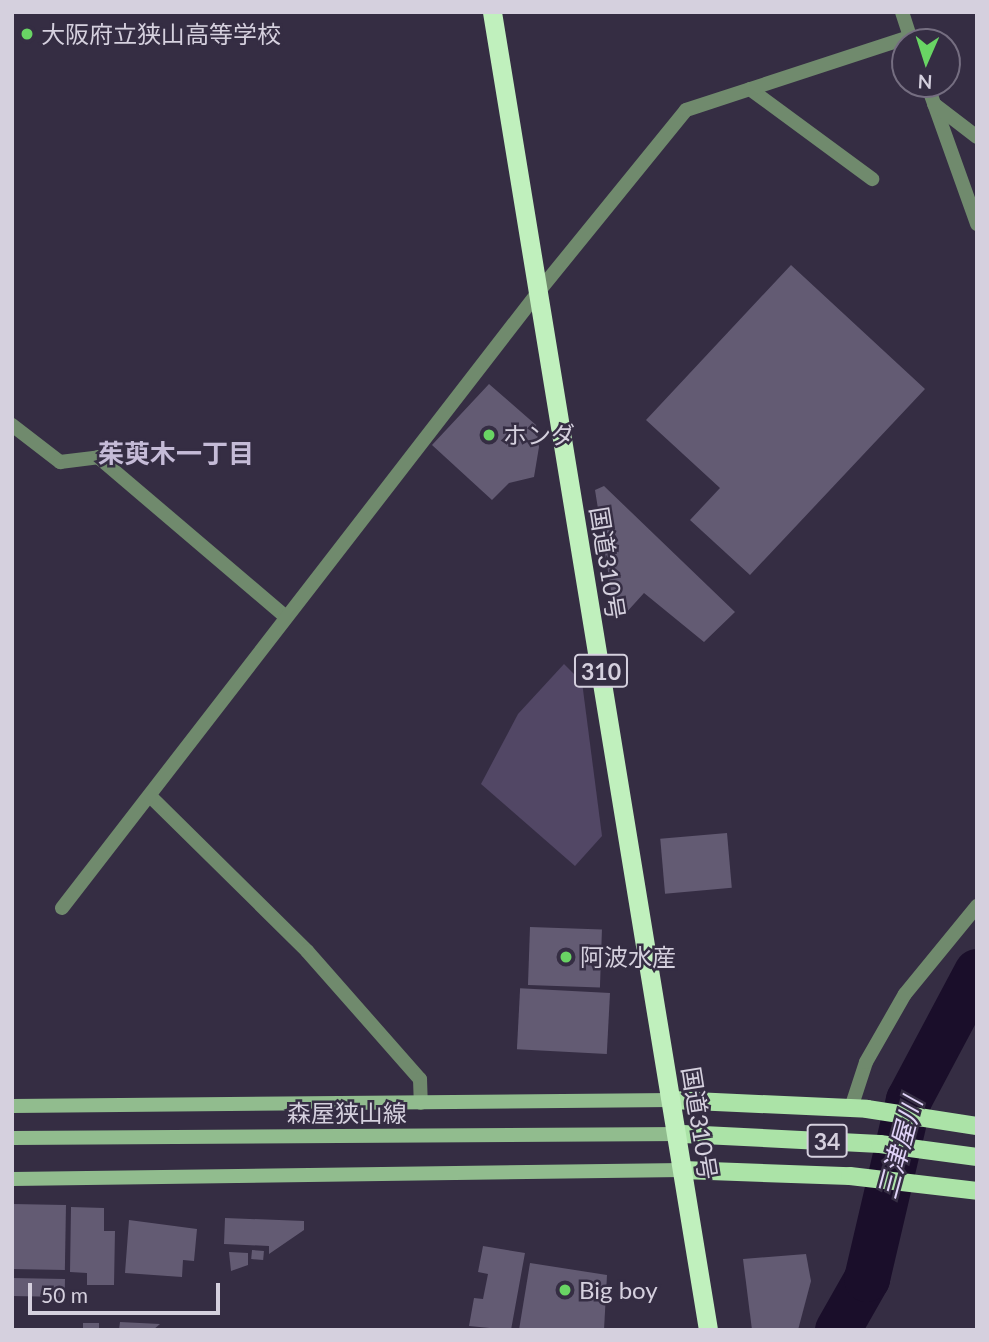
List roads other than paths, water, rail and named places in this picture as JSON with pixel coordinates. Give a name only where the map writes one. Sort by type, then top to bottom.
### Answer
[{"type":"highway","name":"国道310号","points":[[492,12],[708,1330]]},
{"type":"main road","points":[[12,1106],[672,1100],[859,1109],[977,1126]]},
{"type":"main road","name":"森屋狭山線","points":[[12,1138],[683,1134]]},
{"type":"main road","name":"34","points":[[683,1134],[973,1156]]},
{"type":"main road","points":[[12,1179],[683,1170],[850,1176],[936,1183],[977,1191]]},
{"type":"street","points":[[62,908],[538,290],[686,110],[891,45]]},
{"type":"street","points":[[750,89],[872,179]]},
{"type":"street","points":[[932,98],[977,224]]},
{"type":"street","points":[[934,104],[977,137]]},
{"type":"street","points":[[12,425],[60,462],[98,457],[286,617]]},
{"type":"street","points":[[150,796],[307,951],[420,1079],[421,1103]]},
{"type":"street","points":[[859,1109],[866,1062],[905,995],[977,906]]},
{"type":"waterway","name":"三津屋川","points":[[838,1330],[867,1279],[909,1100],[977,972]]},
{"type":"place","name":"大阪府立狭山高等学校","points":[[27,34]]},
{"type":"place","name":"ホンダ","points":[[489,435]]},
{"type":"place","name":"阿波水産","points":[[566,957]]},
{"type":"place","name":"Big boy","points":[[565,1290]]},
{"type":"district","name":"茱萸木一丁目","points":[[176,454]]}]
